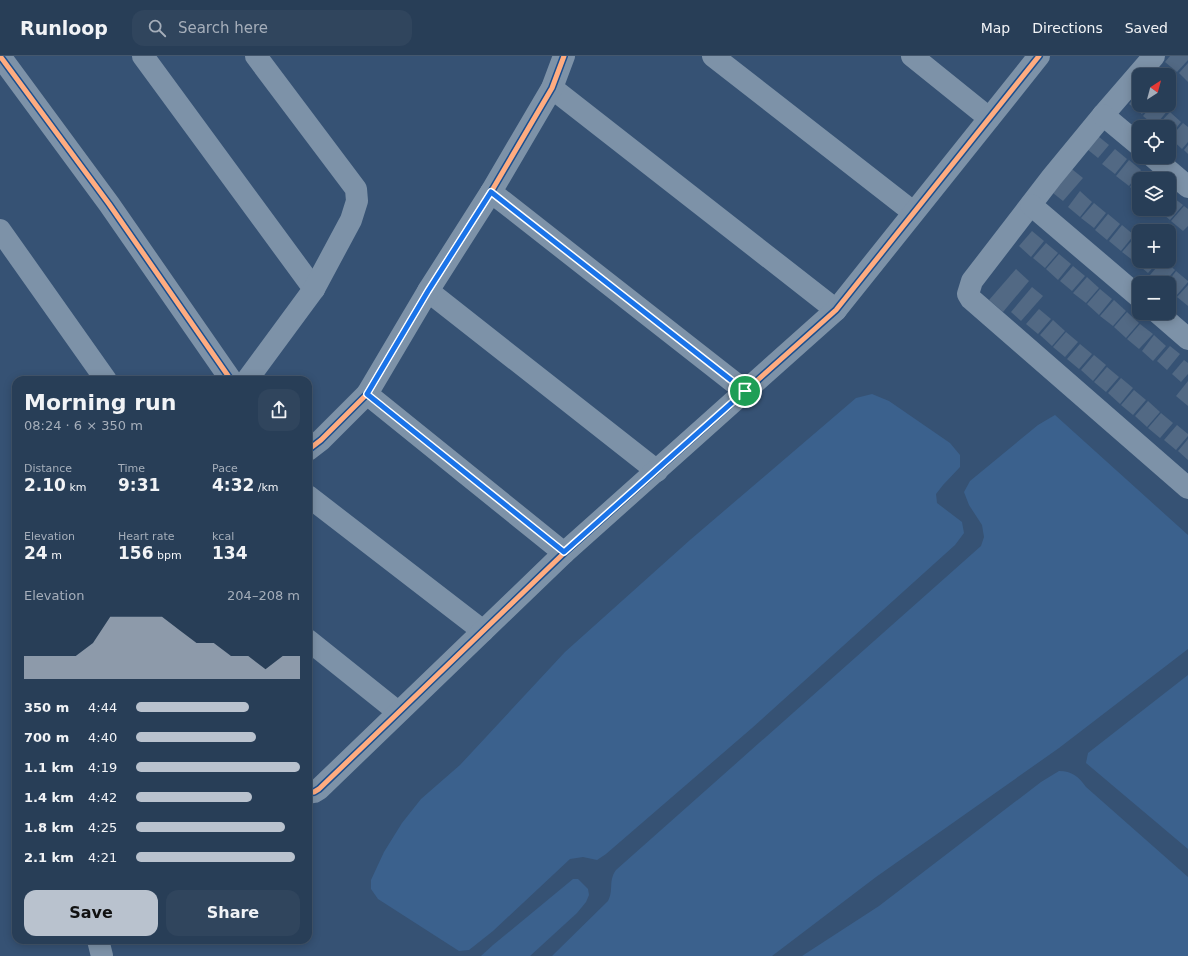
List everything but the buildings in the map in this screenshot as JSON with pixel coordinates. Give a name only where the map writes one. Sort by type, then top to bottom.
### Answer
[{"type":"street","points":[[0,56],[109,204],[228,376]]},
{"type":"street","points":[[143,56],[314,289]]},
{"type":"street","points":[[250,376],[314,289],[351,220],[357,200],[356,189],[256,56]]},
{"type":"street","points":[[312,447],[321,440],[367,394],[428,291],[491,192],[552,88],[564,56]]},
{"type":"street","points":[[713,56],[913,212]]},
{"type":"street","points":[[912,56],[989,118]]},
{"type":"street","points":[[312,792],[319,789],[564,552],[657,471],[836,310],[1039,56]]},
{"type":"street","points":[[1154,56],[1103,114],[1052,177],[972,281],[968,294],[970,299],[1188,488]]},
{"type":"street","points":[[552,88],[836,310]]},
{"type":"street","points":[[1103,114],[1132,139]]},
{"type":"street","points":[[1161,164],[1188,187]]},
{"type":"street","points":[[491,192],[745,391]]},
{"type":"street","points":[[1031,205],[1132,291]]},
{"type":"street","points":[[0,230],[103,376]]},
{"type":"street","points":[[428,291],[657,471]]},
{"type":"street","points":[[1166,320],[1188,339]]},
{"type":"street","points":[[367,394],[564,552]]},
{"type":"street","points":[[312,499],[483,631]]},
{"type":"street","points":[[312,643],[398,712]]},
{"type":"street","points":[[99,944],[102,956]]},
{"type":"water","points":[[872,394],[889,401],[950,443],[960,455],[960,467],[936,494],[937,503],[962,522],[964,533],[955,545],[752,728],[606,854],[597,860],[583,857],[570,859],[493,931],[469,950],[459,951],[378,899],[371,889],[371,880],[384,852],[402,823],[421,799],[460,765],[565,652],[690,540],[856,398]]},
{"type":"water","points":[[1055,415],[1188,535],[1188,649],[1059,748],[876,877],[772,956],[552,956],[608,901],[611,893],[612,878],[616,870],[981,546],[984,537],[982,525],[969,505],[964,492],[970,481],[1038,425]]},
{"type":"water","points":[[1188,675],[1188,849],[1086,763],[1088,753]]},
{"type":"water","points":[[1059,771],[1071,773],[1081,780],[1086,787],[1188,877],[1188,956],[802,956],[879,906],[1041,782]]},
{"type":"water","points":[[573,879],[578,879],[588,889],[589,895],[586,902],[577,913],[530,956],[481,956],[493,945]]},
{"type":"cycle path","points":[[0,56],[109,204],[228,376]]},
{"type":"cycle path","points":[[312,447],[321,440],[367,394],[428,291],[491,192],[552,88],[564,56]]},
{"type":"cycle path","points":[[312,792],[319,789],[564,553],[836,310],[1039,56]]},
{"type":"route","points":[[491,192],[745,391],[657,471],[564,552],[367,394],[428,291],[491,192]]}]
